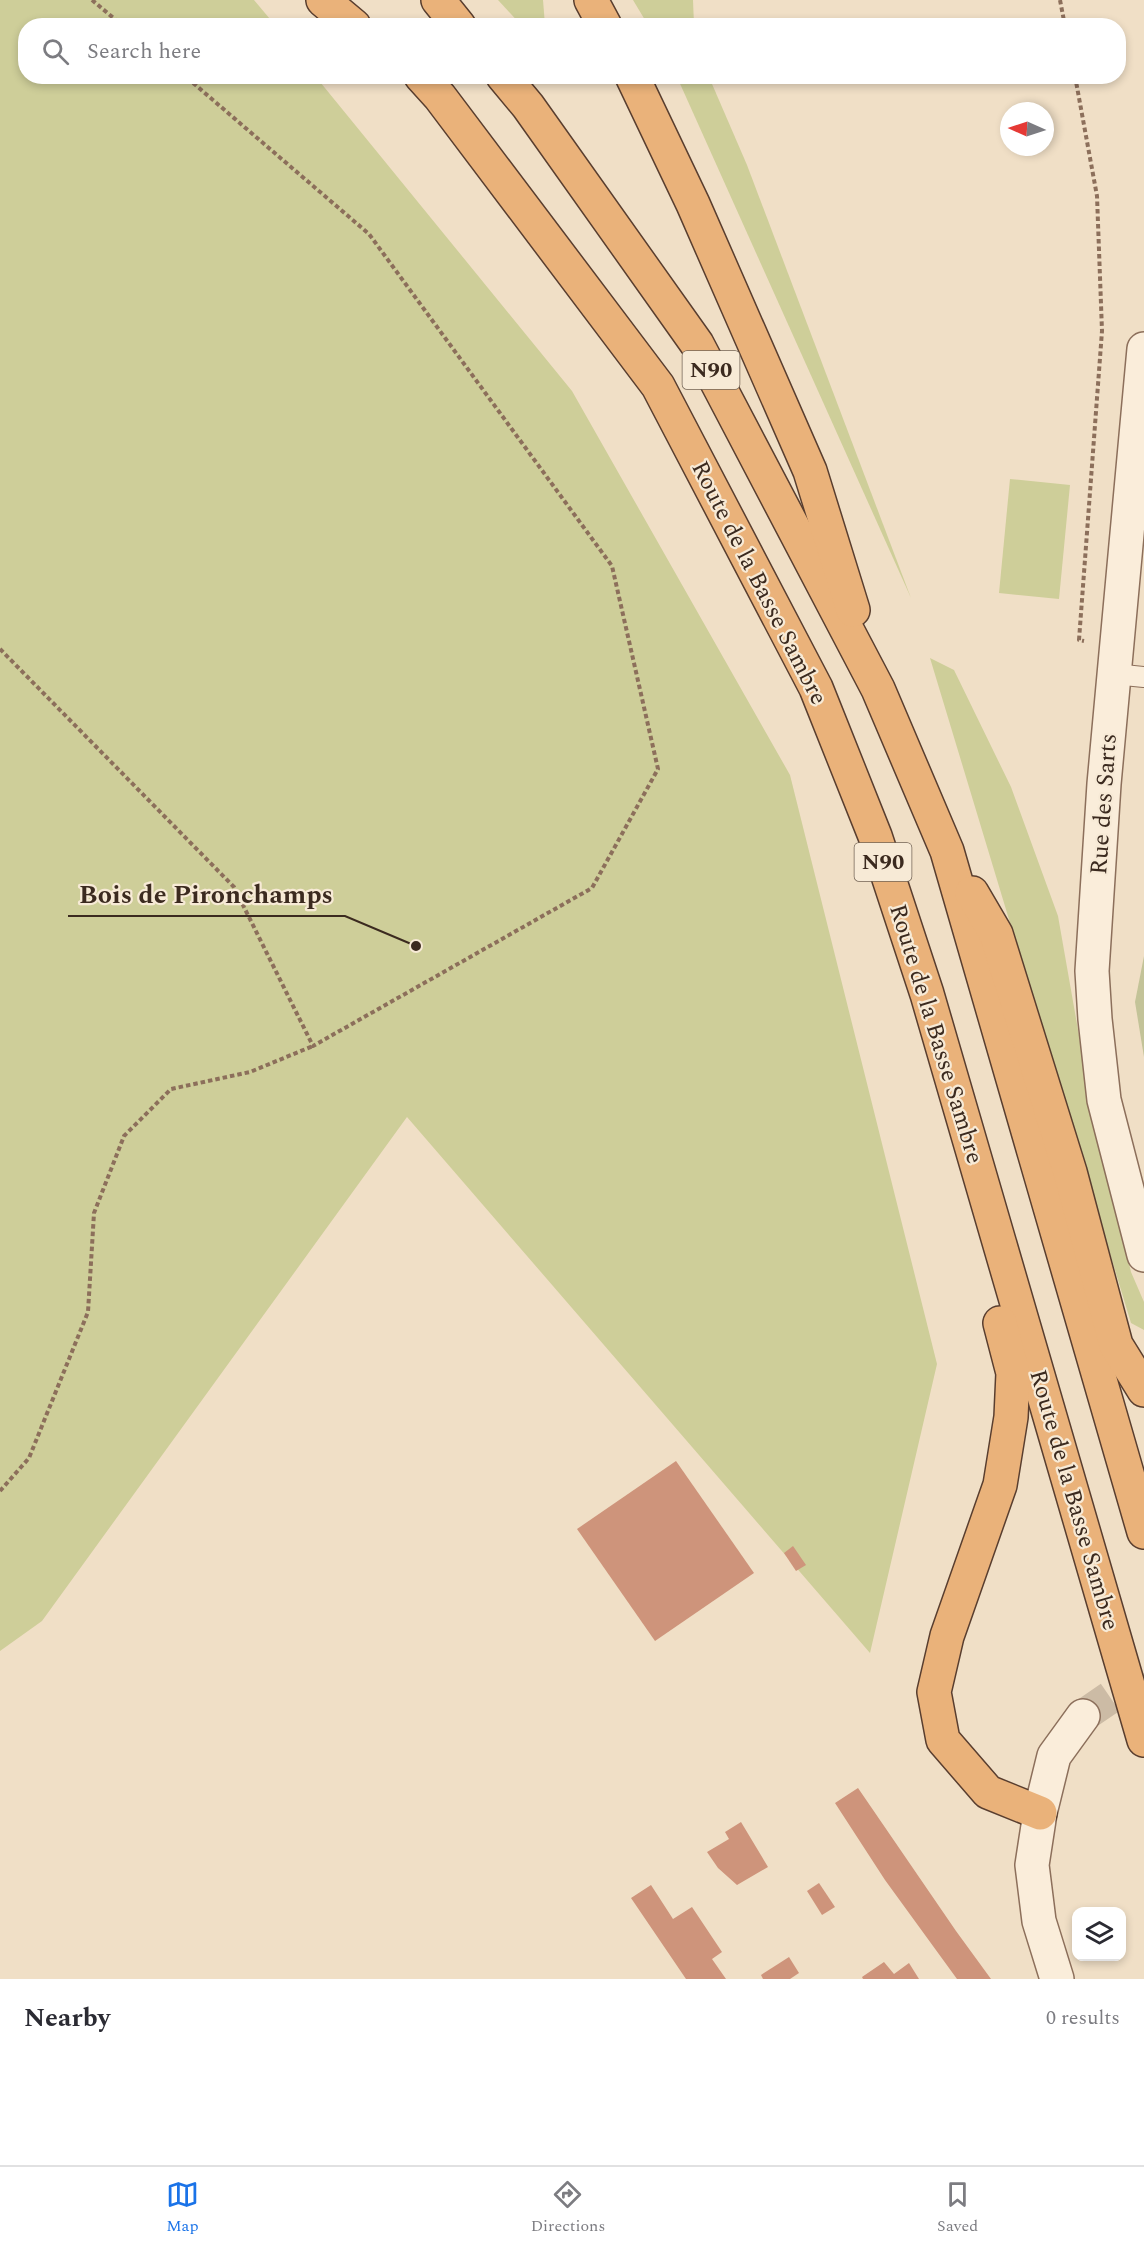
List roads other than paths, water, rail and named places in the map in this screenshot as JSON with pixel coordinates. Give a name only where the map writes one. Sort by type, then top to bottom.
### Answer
[{"type":"highway","points":[[323,0],[344,18]]},
{"type":"highway","points":[[352,0],[368,18]]},
{"type":"highway","points":[[438,0],[453,18]]},
{"type":"highway","points":[[591,0],[601,18]]},
{"type":"highway","name":"N90","points":[[510,84],[528,106],[697,344],[878,689],[947,851],[1144,1532]]},
{"type":"highway","points":[[636,84],[693,204],[810,471],[878,689]]},
{"type":"highway","name":"Route de la Basse Sambre","points":[[431,87],[657,386],[816,688],[874,836],[927,994],[1144,1740]]},
{"type":"highway","points":[[947,851],[996,933],[1070,1172],[1116,1345],[1144,1390]]},
{"type":"highway","points":[[927,994],[938,1093],[1013,1373],[1011,1417],[1000,1485],[947,1636],[934,1692],[943,1740],[988,1792],[1040,1813]]},
{"type":"street","name":"Rue des Sarts","points":[[1144,349],[1125,665],[1104,784],[1093,983],[1104,1100],[1144,1255]]},
{"type":"street","points":[[1057,1979],[1039,1922],[1032,1865],[1040,1813],[1054,1756],[1083,1716]]},
{"type":"tunnel","points":[[1083,1716],[1144,1674]]},
{"type":"place","name":"Bois de Pironchamps","points":[[416,946]]}]
